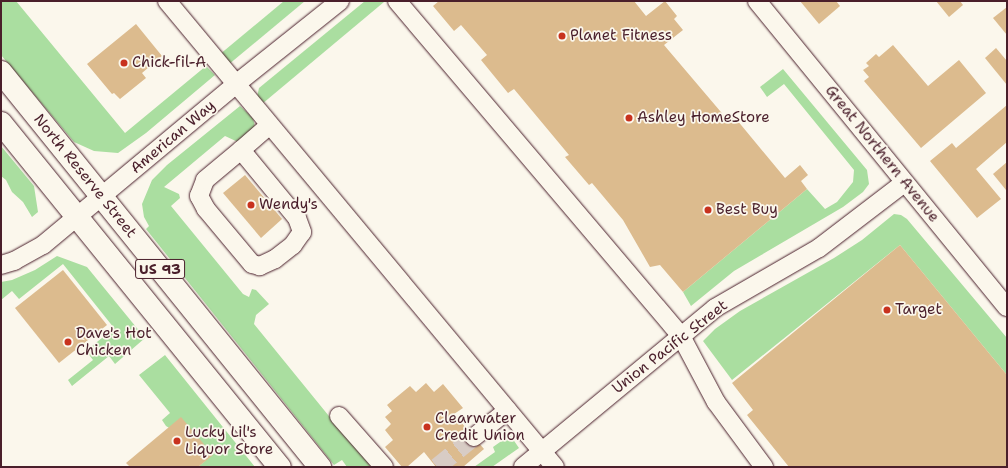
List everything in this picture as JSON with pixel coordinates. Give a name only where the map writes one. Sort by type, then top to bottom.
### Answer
[{"type":"highway","name":"North Reserve Street","points":[[1,72],[320,467]]},
{"type":"highway","name":"US 93","points":[[1,123],[76,218],[280,467]]},
{"type":"street","points":[[168,1],[555,467]]},
{"type":"street","name":"American Way","points":[[1,265],[14,261],[43,245],[236,84],[340,1]]},
{"type":"street","points":[[397,1],[681,336],[716,402],[764,467]]},
{"type":"street","name":"Great Northern Avenue","points":[[757,1],[904,183],[1007,307]]},
{"type":"street","points":[[241,150],[297,218],[302,232],[293,245],[275,259],[260,266],[252,264],[206,209],[199,196],[205,180],[270,125]]},
{"type":"street","name":"Union Pacific Street","points":[[523,467],[715,308],[819,248],[904,183]]},
{"type":"street","points":[[474,437],[508,410]]},
{"type":"street","points":[[339,416],[384,467]]},
{"type":"green space","points":[[1,1],[16,1],[125,133],[206,66],[215,75],[146,133],[118,153],[94,151],[74,142],[1,55]]},
{"type":"green space","points":[[284,1],[305,1],[228,65],[219,55]]},
{"type":"green space","points":[[365,1],[384,2],[262,104],[257,97],[259,88]]},
{"type":"green space","points":[[783,69],[867,170],[869,184],[863,192],[843,207],[734,271],[691,306],[683,292],[807,189],[825,209],[837,202],[853,182],[854,170],[784,84],[767,97],[760,87]]},
{"type":"green space","points":[[240,106],[253,118],[255,127],[238,142],[225,136],[164,187],[179,194],[180,198],[171,206],[243,294],[249,297],[252,289],[256,290],[269,304],[256,315],[254,324],[346,437],[379,467],[347,467],[342,460],[334,465],[146,229],[149,226],[144,217],[142,204],[152,180],[167,165]]},
{"type":"green space","points":[[1,146],[34,186],[38,212],[32,217],[23,202],[12,192],[6,180],[1,176]]},
{"type":"green space","points":[[894,214],[901,215],[907,219],[1007,338],[1007,375],[900,245],[732,380],[703,341],[715,329],[740,311],[834,258],[862,240]]},
{"type":"green space","points":[[57,256],[87,267],[145,338],[115,364],[109,356],[72,386],[68,380],[93,360],[86,351],[114,328],[63,264],[19,299],[12,291],[1,300],[1,282],[12,280],[35,270]]},
{"type":"green space","points":[[165,355],[255,467],[198,467],[212,455],[166,426],[162,420],[170,413],[139,375]]},
{"type":"green space","points":[[510,435],[519,448],[492,467],[474,467],[495,452],[493,447]]},
{"type":"building","points":[[439,1],[634,1],[646,16],[665,1],[677,16],[674,19],[683,30],[664,45],[726,118],[732,114],[785,178],[800,165],[808,175],[801,181],[807,189],[683,292],[660,265],[650,267],[623,220],[592,183],[589,185],[565,157],[569,155],[514,89],[508,93],[481,60],[487,55],[461,25],[454,31],[433,6]]},
{"type":"building","points":[[800,1],[836,1],[840,6],[819,24]]},
{"type":"building","points":[[936,1],[960,1],[963,5],[949,17]]},
{"type":"building","points":[[1007,7],[1007,35],[993,18]]},
{"type":"building","points":[[136,24],[162,56],[142,73],[146,78],[120,99],[114,93],[112,94],[87,64]]},
{"type":"building","points":[[893,45],[928,86],[959,60],[986,93],[921,148],[864,81],[869,77],[863,70],[869,66],[866,63],[876,54],[879,57]]},
{"type":"building","points":[[996,48],[1007,61],[1007,85],[985,58]]},
{"type":"building","points":[[1007,105],[1007,142],[976,169],[1001,199],[977,218],[930,161],[952,143],[956,148]]},
{"type":"building","points":[[1007,162],[1007,189],[1006,190],[993,174]]},
{"type":"building","name":"Wendy's","points":[[245,175],[282,219],[261,238],[223,193]]},
{"type":"building","name":"Target","points":[[900,245],[1007,375],[1007,467],[789,467],[747,415],[753,410],[732,383]]},
{"type":"building","points":[[63,270],[107,325],[59,363],[15,308]]},
{"type":"building","name":"Clearwater Credit Union","points":[[426,383],[434,392],[443,384],[463,408],[454,414],[484,449],[463,467],[445,467],[442,463],[436,467],[424,452],[407,467],[402,467],[385,447],[393,440],[385,430],[391,424],[385,417],[392,411],[387,405],[410,386],[416,392]]},
{"type":"building","name":"Lucky Lil's Liquor Store","points":[[181,417],[213,455],[198,467],[130,467],[126,463]]},
{"type":"tunnel","points":[[437,467],[474,437]]},
{"type":"place","name":"Planet Fitness","points":[[562,36]]},
{"type":"place","name":"Chick-fil-A","points":[[124,63]]},
{"type":"place","name":"Ashley HomeStore","points":[[629,118]]},
{"type":"place","name":"Wendy's","points":[[251,205]]},
{"type":"place","name":"Best Buy","points":[[708,210]]},
{"type":"place","name":"Target","points":[[887,310]]},
{"type":"place","name":"Dave's Hot Chicken","points":[[68,342]]},
{"type":"place","name":"Clearwater Credit Union","points":[[427,427]]},
{"type":"place","name":"Lucky Lil's Liquor Store","points":[[177,441]]}]
